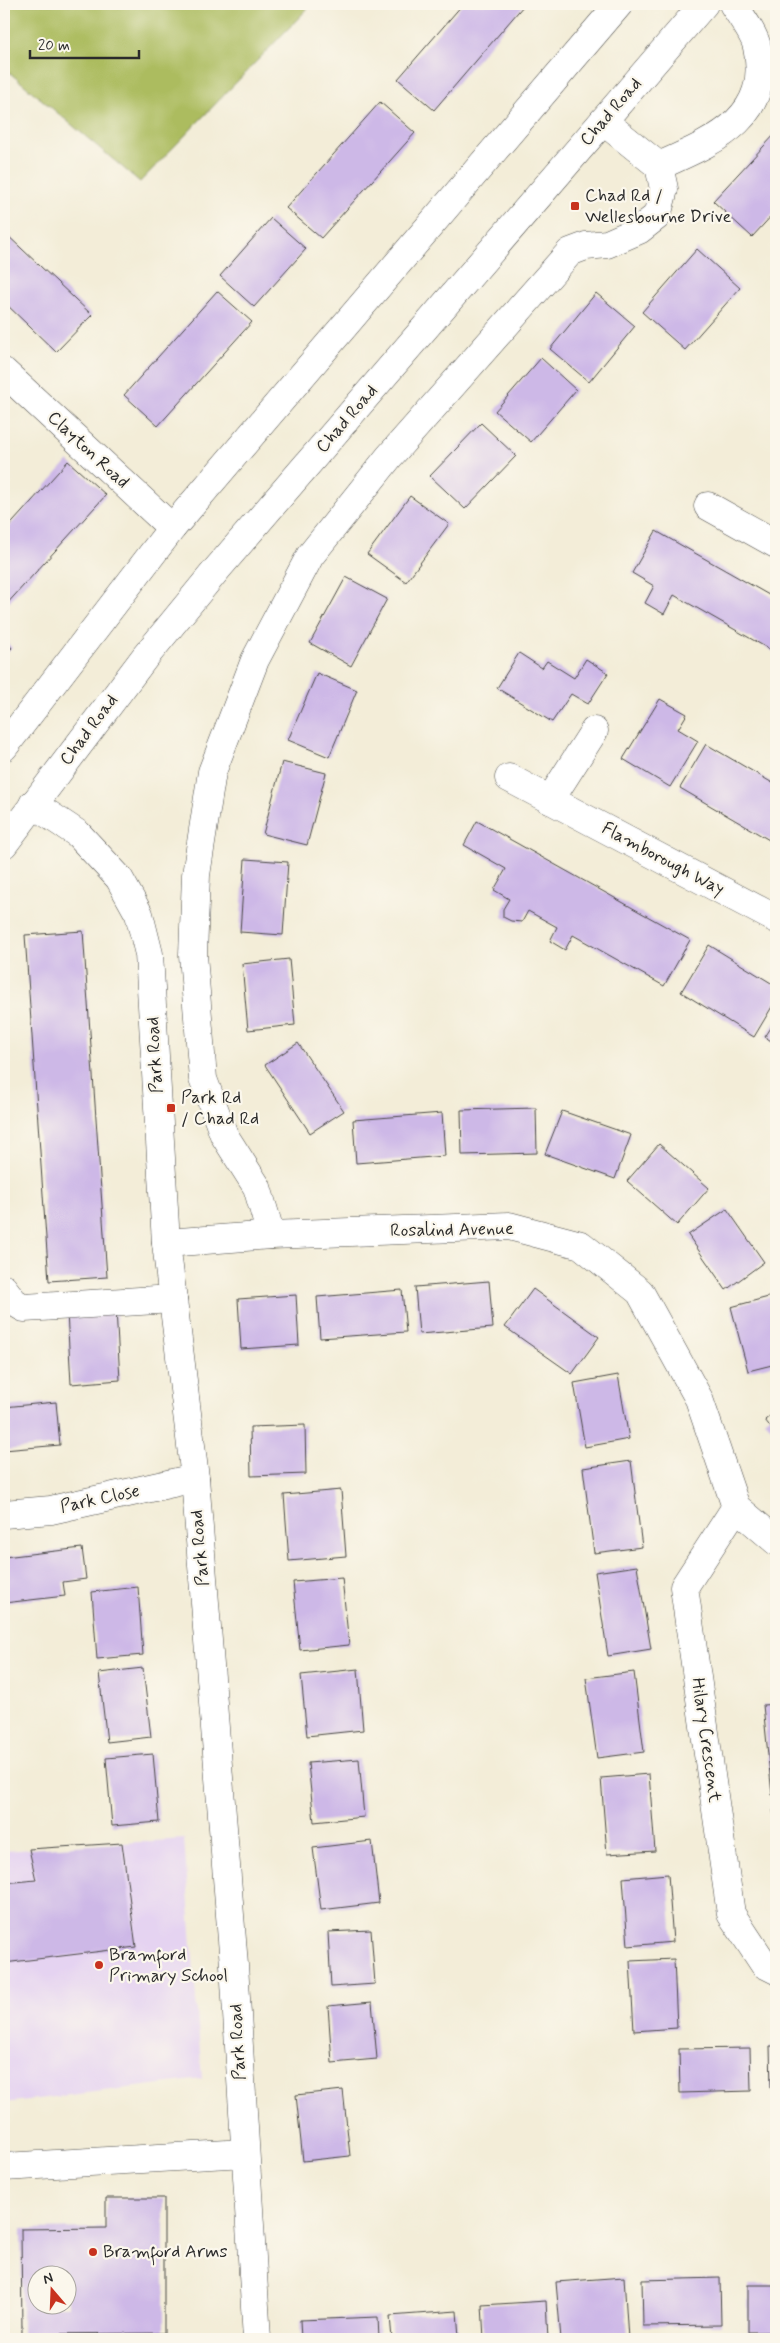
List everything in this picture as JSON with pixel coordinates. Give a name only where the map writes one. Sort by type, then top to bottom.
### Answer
[{"type":"street","points":[[4,747],[172,528],[619,4]]},
{"type":"street","name":"Chad Road","points":[[4,844],[32,804],[144,657],[212,575],[704,4]]},
{"type":"street","points":[[659,166],[708,143],[732,128],[749,107],[760,86],[757,46],[733,4]]},
{"type":"street","points":[[271,1235],[257,1187],[224,1135],[203,1079],[194,946],[196,875],[212,772],[255,660],[310,556],[389,458],[570,252],[586,246],[607,244],[638,230],[657,216],[664,189],[659,166],[603,121]]},
{"type":"street","name":"Clayton Road","points":[[4,372],[172,528]]},
{"type":"street","points":[[708,506],[773,535]]},
{"type":"street","points":[[550,800],[594,731]]},
{"type":"street","name":"Flamborough Way","points":[[509,778],[776,919]]},
{"type":"street","name":"Park Road","points":[[32,804],[78,834],[118,878],[139,914],[149,954],[166,1244],[195,1478],[234,1965],[257,2339]]},
{"type":"street","name":"Rosalind Avenue","points":[[166,1244],[271,1235],[509,1226],[581,1245],[640,1292],[699,1398],[736,1507]]},
{"type":"street","points":[[4,1290],[14,1302],[24,1308],[173,1299]]},
{"type":"street","name":"Park Close","points":[[4,1514],[51,1510],[195,1478]]},
{"type":"street","points":[[736,1507],[776,1541]]},
{"type":"street","name":"Hilary Crescent","points":[[736,1507],[684,1587],[731,1914],[764,1964],[776,1970]]},
{"type":"street","points":[[4,2167],[245,2154]]},
{"type":"shaded area","name":"Bramford Primary School","points":[[184,1839],[202,2079],[4,2103],[4,1851]]},
{"type":"green space","points":[[4,4],[312,4],[140,182],[4,68]]},
{"type":"building","points":[[463,4],[524,5],[434,110],[398,79]]},
{"type":"building","points":[[380,102],[415,133],[321,238],[286,208]]},
{"type":"building","points":[[776,133],[776,211],[752,237],[713,201]]},
{"type":"building","points":[[271,218],[306,249],[254,307],[220,276]]},
{"type":"building","points":[[4,232],[92,315],[56,352],[4,302]]},
{"type":"building","points":[[697,249],[740,288],[685,350],[642,312]]},
{"type":"building","points":[[217,291],[252,322],[158,426],[124,395]]},
{"type":"building","points":[[596,293],[635,326],[589,382],[550,349]]},
{"type":"building","points":[[541,358],[576,390],[531,442],[495,411]]},
{"type":"building","points":[[481,423],[516,456],[465,509],[430,476]]},
{"type":"building","points":[[68,461],[106,495],[4,607],[4,532]]},
{"type":"building","points":[[410,496],[449,524],[406,582],[367,554]]},
{"type":"building","points":[[656,531],[776,599],[776,653],[674,595],[664,614],[645,603],[654,586],[632,573]]},
{"type":"building","points":[[346,577],[387,599],[351,666],[310,643]]},
{"type":"building","points":[[4,639],[12,648],[4,656]]},
{"type":"building","points":[[519,653],[542,668],[547,661],[574,678],[586,659],[608,673],[588,704],[571,694],[552,722],[497,688]]},
{"type":"building","points":[[317,673],[357,690],[329,757],[288,740]]},
{"type":"building","points":[[660,699],[687,714],[678,729],[698,741],[670,787],[623,759]]},
{"type":"building","points":[[706,744],[776,785],[776,844],[680,788]]},
{"type":"building","points":[[282,762],[326,773],[307,845],[263,834]]},
{"type":"building","points":[[477,821],[690,940],[664,986],[573,935],[565,950],[550,941],[557,927],[528,911],[522,922],[511,921],[503,917],[503,909],[509,899],[494,890],[506,869],[464,845]]},
{"type":"building","points":[[245,859],[288,862],[283,935],[240,932]]},
{"type":"building","points":[[83,931],[107,1277],[49,1281],[25,935]]},
{"type":"building","points":[[709,945],[776,986],[776,1000],[754,1037],[681,992]]},
{"type":"building","points":[[289,959],[295,1025],[248,1030],[242,964]]},
{"type":"building","points":[[776,1020],[776,1044],[765,1037]]},
{"type":"building","points":[[298,1043],[344,1111],[310,1133],[265,1065]]},
{"type":"building","points":[[536,1108],[537,1153],[462,1155],[461,1110]]},
{"type":"building","points":[[562,1111],[631,1135],[615,1179],[545,1154]]},
{"type":"building","points":[[442,1113],[445,1156],[356,1163],[353,1120]]},
{"type":"building","points":[[659,1144],[709,1188],[677,1225],[627,1181]]},
{"type":"building","points":[[727,1209],[764,1262],[726,1290],[688,1235]]},
{"type":"building","points":[[489,1281],[493,1328],[419,1334],[415,1287]]},
{"type":"building","points":[[533,1289],[599,1337],[572,1374],[505,1327]]},
{"type":"building","points":[[402,1290],[406,1332],[320,1338],[317,1297]]},
{"type":"building","points":[[296,1295],[299,1345],[241,1349],[238,1299]]},
{"type":"building","points":[[776,1295],[776,1364],[748,1371],[731,1307]]},
{"type":"building","points":[[116,1309],[120,1380],[71,1384],[67,1312]]},
{"type":"building","points":[[618,1375],[629,1439],[585,1447],[574,1383]]},
{"type":"building","points":[[56,1402],[60,1445],[4,1450],[4,1407]]},
{"type":"building","points":[[776,1411],[776,1434],[765,1420]]},
{"type":"building","points":[[305,1425],[306,1474],[251,1476],[250,1427]]},
{"type":"building","points":[[631,1461],[642,1547],[594,1553],[583,1468]]},
{"type":"building","points":[[341,1490],[346,1556],[289,1561],[284,1495]]},
{"type":"building","points":[[82,1548],[86,1579],[63,1582],[65,1596],[4,1603],[4,1557]]},
{"type":"building","points":[[637,1566],[651,1649],[608,1656],[595,1572]]},
{"type":"building","points":[[342,1578],[349,1645],[300,1650],[293,1582]]},
{"type":"building","points":[[138,1587],[143,1655],[97,1659],[92,1592]]},
{"type":"building","points":[[143,1668],[151,1737],[107,1742],[99,1673]]},
{"type":"building","points":[[358,1669],[363,1730],[307,1736],[301,1675]]},
{"type":"building","points":[[634,1672],[644,1752],[597,1758],[586,1678]]},
{"type":"building","points":[[776,1704],[776,1794],[772,1795],[763,1705]]},
{"type":"building","points":[[153,1754],[159,1822],[112,1826],[106,1758]]},
{"type":"building","points":[[359,1759],[364,1817],[314,1822],[308,1763]]},
{"type":"building","points":[[649,1774],[655,1851],[607,1854],[601,1778]]},
{"type":"building","points":[[773,1810],[776,1810],[776,1830],[775,1830]]},
{"type":"building","points":[[372,1841],[379,1903],[321,1910],[313,1848]]},
{"type":"building","points":[[122,1843],[136,1947],[4,1963],[4,1883],[36,1880],[29,1849]]},
{"type":"building","points":[[668,1874],[673,1942],[628,1946],[623,1878]]},
{"type":"building","points":[[371,1930],[375,1984],[331,1987],[328,1932]]},
{"type":"building","points":[[674,1959],[677,2028],[634,2031],[630,1961]]},
{"type":"building","points":[[372,2002],[377,2059],[332,2063],[328,2006]]},
{"type":"building","points":[[770,2046],[776,2046],[776,2089],[771,2089]]},
{"type":"building","points":[[750,2048],[751,2091],[680,2093],[679,2049]]},
{"type":"building","points":[[343,2090],[350,2156],[303,2161],[296,2095]]},
{"type":"building","name":"Bramford Arms","points":[[106,2198],[164,2198],[164,2333],[22,2334],[21,2229],[106,2228]]},
{"type":"building","points":[[624,2277],[628,2339],[561,2339],[556,2282]]},
{"type":"building","points":[[720,2278],[721,2325],[643,2326],[642,2280]]},
{"type":"building","points":[[748,2285],[776,2285],[776,2332],[748,2332]]},
{"type":"building","points":[[546,2301],[548,2339],[484,2339],[482,2305]]},
{"type":"building","points":[[457,2311],[459,2339],[392,2339],[390,2316]]},
{"type":"building","points":[[378,2317],[379,2339],[301,2339],[300,2320]]},
{"type":"place","name":"Chad Rd / Wellesbourne Drive","points":[[575,206]]},
{"type":"place","name":"Park Rd / Chad Rd","points":[[171,1108]]},
{"type":"place","name":"Bramford Primary School","points":[[99,1965]]},
{"type":"place","name":"Bramford Arms","points":[[93,2252]]}]
